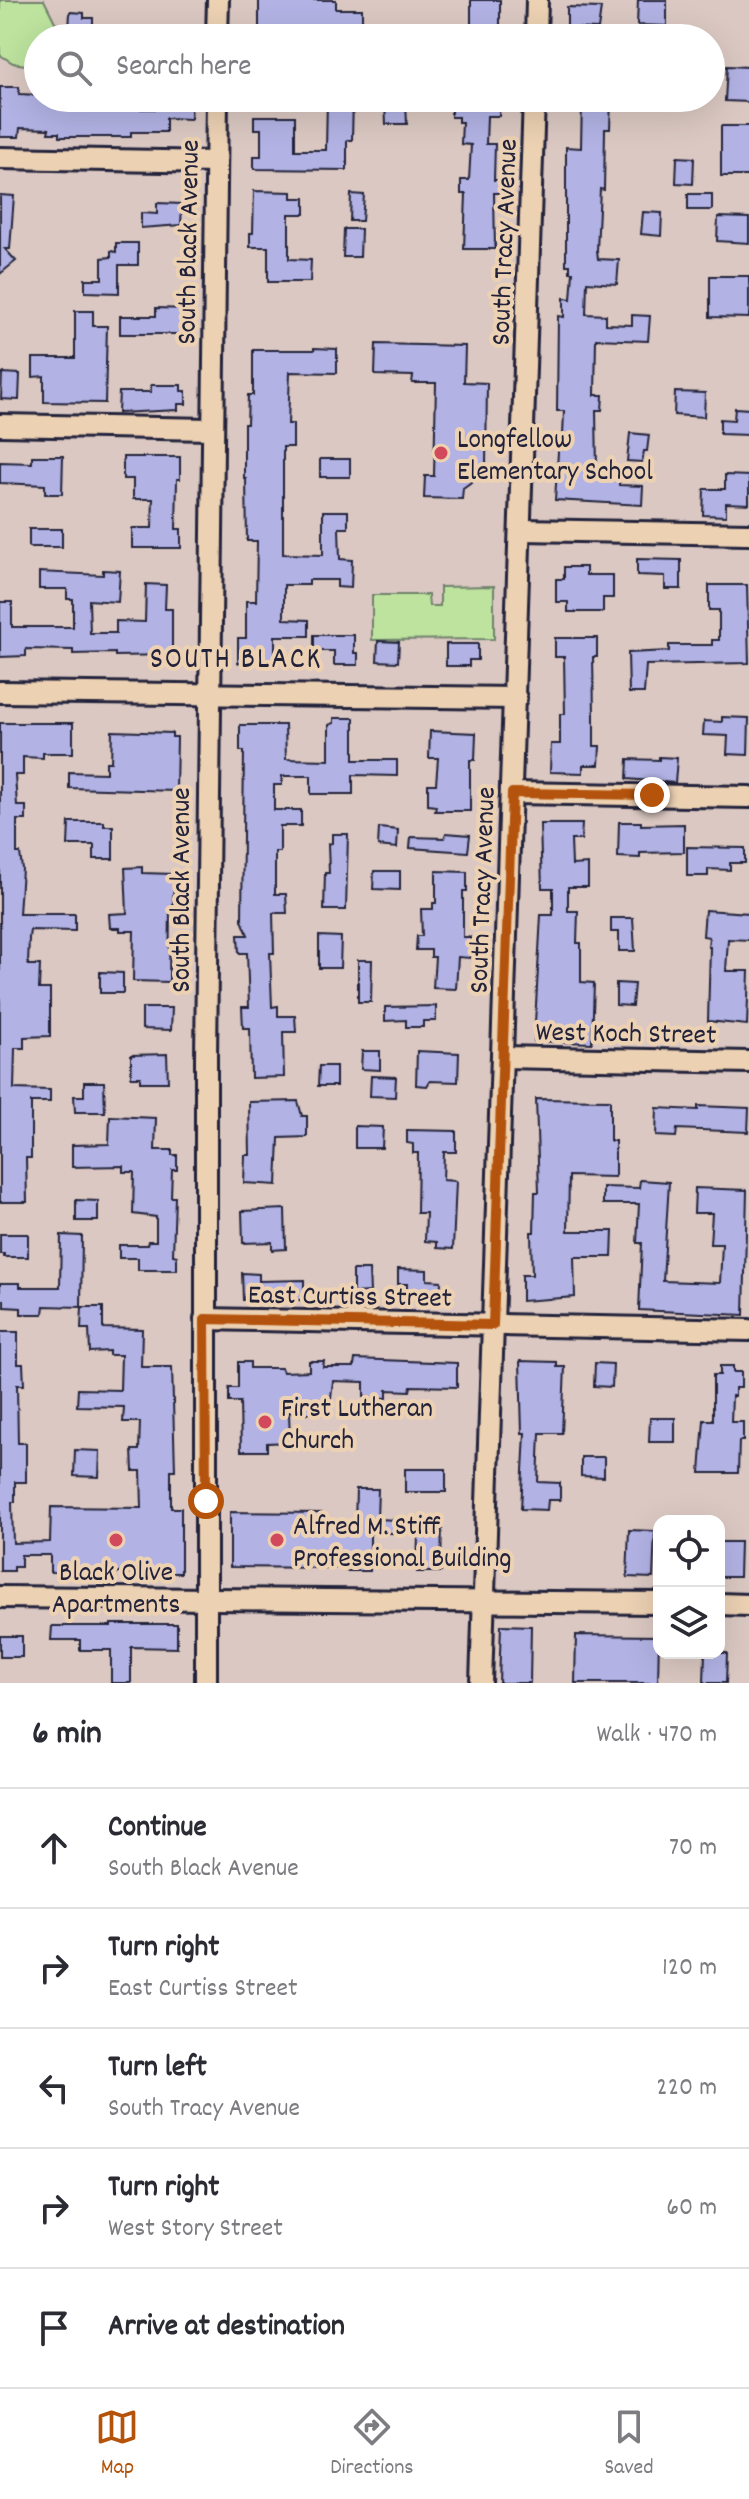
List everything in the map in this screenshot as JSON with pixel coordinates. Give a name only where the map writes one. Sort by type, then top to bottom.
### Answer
[{"type":"street","points":[[217,24],[218,0]]},
{"type":"street","points":[[536,24],[537,0]]},
{"type":"street","name":"South Black Avenue","points":[[206,1683],[209,694],[217,112]]},
{"type":"street","name":"South Tracy Avenue","points":[[481,1683],[534,112]]},
{"type":"street","points":[[0,158],[216,162]]},
{"type":"street","points":[[0,425],[211,429]]},
{"type":"street","points":[[522,530],[749,534]]},
{"type":"street","points":[[0,692],[516,698]]},
{"type":"street","points":[[512,793],[749,797]]},
{"type":"street","name":"West Koch Street","points":[[502,1057],[749,1062]]},
{"type":"street","name":"East Curtiss Street","points":[[205,1319],[749,1330]]},
{"type":"street","points":[[0,1597],[653,1603]]},
{"type":"street","points":[[725,1604],[749,1605]]},
{"type":"green space","points":[[0,0],[44,0],[56,24],[24,24],[24,65],[13,63],[0,55]]},
{"type":"green space","points":[[494,586],[494,639],[372,640],[372,595],[428,595],[429,606],[440,606],[440,587]]},
{"type":"building","points":[[259,0],[336,0],[336,9],[362,9],[362,24],[259,24]]},
{"type":"building","points":[[471,0],[500,0],[500,24],[471,24]]},
{"type":"building","points":[[638,0],[667,0],[667,24],[637,24]]},
{"type":"building","points":[[567,7],[601,8],[599,24],[567,24]]},
{"type":"building","points":[[70,12],[84,13],[84,18],[93,18],[93,24],[69,24]]},
{"type":"building","points":[[727,66],[749,67],[749,102],[725,101]]},
{"type":"building","points":[[0,87],[19,87],[19,94],[24,94],[24,112],[191,112],[191,119],[166,118],[166,132],[131,132],[131,137],[59,137],[59,133],[48,133],[49,129],[20,128],[19,137],[0,137]]},
{"type":"building","points":[[327,112],[353,112],[352,140],[347,140],[347,170],[254,169],[254,156],[261,156],[261,129],[254,129],[254,116],[295,116],[295,150],[326,150]]},
{"type":"building","points":[[385,112],[406,112],[407,124],[386,124]]},
{"type":"building","points":[[451,112],[499,112],[499,116],[487,116],[486,144],[495,144],[494,180],[499,180],[499,193],[494,193],[495,249],[464,249],[466,194],[461,194],[461,180],[469,180],[471,145],[461,144],[462,122],[458,122],[458,117],[451,117]]},
{"type":"building","points":[[582,112],[611,112],[610,129],[605,129],[604,190],[600,189],[597,250],[598,259],[619,260],[617,284],[587,282],[586,314],[606,315],[606,324],[632,325],[632,315],[650,316],[648,341],[596,339],[595,395],[603,395],[602,410],[596,410],[597,470],[620,471],[619,485],[643,486],[642,505],[555,500],[559,436],[563,436],[564,411],[557,411],[558,316],[564,317],[564,298],[571,299],[573,272],[570,272],[570,265],[566,265],[566,147],[581,148]]},
{"type":"building","points":[[721,126],[749,126],[749,176],[721,176]]},
{"type":"building","points":[[677,157],[694,158],[693,184],[676,183]]},
{"type":"building","points":[[254,191],[292,192],[292,198],[305,198],[305,214],[289,214],[289,259],[311,260],[310,282],[268,282],[268,247],[250,247]]},
{"type":"building","points":[[351,194],[364,195],[362,221],[350,221]]},
{"type":"building","points":[[688,194],[712,194],[712,210],[688,210]]},
{"type":"building","points":[[0,195],[14,196],[10,249],[5,249],[16,261],[0,274]]},
{"type":"building","points":[[157,203],[182,204],[181,225],[141,228],[141,213],[157,214]]},
{"type":"building","points":[[643,212],[662,213],[661,236],[641,234]]},
{"type":"building","points":[[718,217],[749,218],[749,243],[717,241]]},
{"type":"building","points":[[344,229],[361,229],[360,257],[343,257]]},
{"type":"building","points":[[116,243],[138,243],[138,265],[119,265],[119,293],[85,292],[85,279],[102,279],[102,258],[111,257],[111,251],[116,252]]},
{"type":"building","points":[[710,276],[749,276],[749,318],[710,317]]},
{"type":"building","points":[[156,308],[188,309],[187,334],[120,334],[120,316],[156,316]]},
{"type":"building","points":[[75,311],[93,311],[93,326],[107,326],[105,403],[44,402],[44,376],[33,377],[33,358],[75,358]]},
{"type":"building","points":[[376,344],[465,346],[464,382],[487,383],[486,464],[478,477],[463,488],[462,499],[424,498],[425,476],[434,476],[436,383],[412,383],[413,376],[375,375]]},
{"type":"building","points":[[337,349],[337,373],[290,372],[288,424],[293,424],[293,447],[283,447],[283,554],[323,555],[323,511],[348,511],[348,528],[339,528],[340,559],[352,560],[351,588],[337,587],[337,580],[309,580],[309,585],[284,585],[284,619],[309,620],[309,636],[275,636],[275,662],[238,663],[238,638],[246,638],[246,601],[256,601],[257,541],[247,541],[244,479],[244,424],[247,424],[248,395],[253,395],[253,350]]},
{"type":"building","points":[[2,373],[20,374],[19,400],[1,399]]},
{"type":"building","points":[[151,385],[181,385],[181,391],[186,391],[186,404],[178,404],[178,410],[118,413],[119,392],[151,392]]},
{"type":"building","points":[[675,392],[705,393],[704,417],[674,415]]},
{"type":"building","points":[[735,408],[749,409],[749,435],[720,434],[720,419],[734,420]]},
{"type":"building","points":[[630,433],[649,435],[642,462],[627,461]]},
{"type":"building","points":[[32,456],[63,456],[62,494],[45,494],[45,485],[0,483],[0,462],[32,463]]},
{"type":"building","points":[[123,457],[180,457],[176,529],[181,529],[181,548],[132,548],[132,528],[152,528],[153,499],[133,499],[133,479],[123,479]]},
{"type":"building","points":[[320,459],[350,459],[350,477],[320,477]]},
{"type":"building","points":[[725,475],[749,476],[749,504],[726,503],[726,516],[703,515],[704,489],[725,489]]},
{"type":"building","points":[[29,529],[62,529],[62,547],[29,547]]},
{"type":"building","points":[[637,559],[681,560],[681,589],[665,589],[665,576],[637,575]]},
{"type":"building","points":[[564,567],[586,567],[586,575],[613,575],[613,598],[603,598],[603,612],[568,612],[568,602],[556,602],[556,579],[564,579]]},
{"type":"building","points":[[103,570],[120,571],[118,602],[89,600],[90,633],[116,633],[116,621],[145,622],[146,584],[166,585],[165,609],[172,609],[172,655],[115,656],[115,653],[73,654],[73,650],[26,649],[26,656],[0,657],[0,602],[12,602],[12,627],[73,627],[73,599],[67,599],[67,589],[39,589],[39,572],[103,575]]},
{"type":"building","points":[[709,585],[747,585],[749,663],[646,665],[644,693],[629,693],[628,653],[669,651],[669,645],[712,645],[712,640],[719,640],[719,610],[709,610]]},
{"type":"building","points":[[314,635],[354,635],[358,665],[334,665],[334,651],[314,651]]},
{"type":"building","points":[[555,638],[597,638],[597,657],[593,657],[594,746],[600,746],[599,765],[583,765],[583,773],[550,772],[551,744],[560,744],[560,714],[565,714],[564,657],[555,657]]},
{"type":"building","points":[[378,641],[399,642],[398,662],[377,661]]},
{"type":"building","points":[[446,644],[478,644],[478,660],[469,660],[469,666],[446,666]]},
{"type":"building","points":[[722,717],[749,718],[748,755],[727,754],[728,736],[703,735],[704,721],[722,722]]},
{"type":"building","points":[[334,718],[354,718],[354,760],[397,760],[397,776],[353,775],[353,794],[311,794],[311,776],[282,776],[282,785],[274,785],[274,810],[301,810],[301,826],[280,826],[280,852],[275,852],[275,894],[286,894],[287,913],[273,913],[274,953],[270,953],[272,1007],[278,1006],[278,1016],[295,1016],[296,1032],[283,1032],[284,1077],[251,1078],[250,1028],[243,1028],[242,1007],[249,1007],[247,953],[239,953],[238,935],[248,935],[242,920],[244,751],[240,751],[240,725],[285,725],[286,759],[329,760],[329,725],[334,723]]},
{"type":"building","points":[[0,723],[73,723],[73,753],[43,753],[43,758],[23,757],[23,775],[15,775],[17,806],[26,806],[26,820],[17,820],[17,853],[20,853],[22,869],[19,914],[75,914],[75,931],[30,930],[28,965],[40,965],[39,989],[50,989],[50,1036],[24,1037],[24,1048],[15,1048],[14,1089],[50,1090],[50,1102],[31,1102],[31,1158],[26,1158],[27,1202],[0,1202]]},
{"type":"building","points":[[112,731],[172,733],[172,737],[177,737],[176,791],[69,788],[69,772],[106,773],[106,762],[111,762]]},
{"type":"building","points":[[430,731],[476,733],[475,760],[470,760],[470,811],[435,811],[436,806],[428,805],[428,784],[436,784],[438,758],[429,758]]},
{"type":"building","points":[[659,757],[677,758],[675,783],[627,779],[628,759],[659,760]]},
{"type":"building","points":[[69,822],[104,822],[104,826],[113,826],[113,859],[94,859],[94,845],[68,845]]},
{"type":"building","points":[[619,822],[684,824],[684,852],[640,853],[640,858],[618,857]]},
{"type":"building","points":[[540,824],[582,824],[581,840],[571,840],[572,865],[588,864],[588,887],[568,887],[568,911],[578,911],[581,982],[594,983],[592,1043],[534,1041],[541,915],[553,915],[553,888],[542,888]]},
{"type":"building","points":[[379,828],[398,830],[397,848],[378,846]]},
{"type":"building","points":[[446,833],[470,835],[468,852],[410,848],[411,837],[444,838]]},
{"type":"building","points":[[332,834],[348,834],[346,910],[324,910],[325,873],[329,873],[328,844],[332,843]]},
{"type":"building","points":[[687,847],[745,848],[745,863],[730,863],[730,870],[708,869],[708,876],[687,876]]},
{"type":"building","points":[[142,867],[142,873],[174,874],[173,908],[170,908],[169,982],[133,981],[134,931],[110,928],[109,914],[127,913],[125,868]]},
{"type":"building","points":[[374,871],[400,871],[400,890],[373,889]]},
{"type":"building","points":[[436,871],[467,872],[467,891],[463,891],[463,937],[470,937],[470,958],[458,957],[456,989],[433,988],[435,957],[431,957],[431,950],[416,950],[417,936],[422,936],[421,909],[433,909],[433,903],[436,903]]},
{"type":"building","points":[[705,910],[749,913],[749,940],[728,939],[726,971],[749,971],[747,1025],[708,1021],[710,947],[709,937],[703,936]]},
{"type":"building","points":[[611,918],[633,918],[635,951],[619,951],[619,932],[611,932]]},
{"type":"building","points":[[319,936],[341,937],[340,968],[319,968]]},
{"type":"building","points":[[358,960],[372,960],[371,1002],[358,1002]]},
{"type":"building","points":[[100,972],[123,973],[123,993],[100,993]]},
{"type":"building","points":[[616,983],[634,984],[632,1006],[616,1005]]},
{"type":"building","points":[[436,1006],[436,1021],[423,1021],[423,1027],[406,1027],[406,1020],[385,1021],[385,1007]]},
{"type":"building","points":[[142,1008],[172,1008],[171,1030],[142,1029]]},
{"type":"building","points":[[362,1051],[380,1051],[380,1070],[361,1069]]},
{"type":"building","points":[[417,1051],[459,1053],[458,1082],[430,1081],[427,1086],[416,1085]]},
{"type":"building","points":[[167,1054],[168,1082],[140,1082],[140,1077],[131,1077],[131,1055]]},
{"type":"building","points":[[319,1066],[336,1066],[336,1086],[318,1086]]},
{"type":"building","points":[[371,1076],[396,1077],[395,1097],[370,1096]]},
{"type":"building","points":[[84,1082],[104,1082],[105,1112],[75,1112],[74,1096],[84,1096]]},
{"type":"building","points":[[536,1099],[610,1100],[610,1141],[615,1141],[615,1177],[569,1176],[568,1231],[613,1231],[612,1257],[574,1257],[575,1297],[522,1301],[522,1275],[532,1275],[531,1232],[534,1232],[535,1192],[539,1192]]},
{"type":"building","points":[[298,1101],[302,1116],[307,1116],[307,1137],[279,1138],[277,1185],[244,1183],[245,1155],[250,1155],[249,1102]]},
{"type":"building","points":[[698,1106],[749,1108],[748,1132],[677,1129],[676,1137],[656,1136],[657,1108],[698,1110]]},
{"type":"building","points":[[110,1116],[156,1118],[155,1150],[172,1150],[172,1155],[177,1155],[177,1170],[172,1170],[171,1197],[175,1197],[173,1255],[177,1256],[177,1270],[138,1270],[138,1258],[119,1258],[119,1245],[147,1245],[148,1241],[156,1241],[156,1217],[133,1214],[134,1172],[123,1172],[123,1166],[72,1167],[72,1145],[109,1144]]},
{"type":"building","points":[[355,1126],[383,1127],[382,1148],[355,1148]]},
{"type":"building","points":[[407,1130],[456,1131],[456,1152],[444,1152],[443,1180],[456,1181],[453,1249],[437,1248],[437,1242],[425,1241],[426,1213],[417,1213],[418,1153],[413,1153],[413,1144],[407,1143]]},
{"type":"building","points":[[640,1180],[669,1182],[663,1281],[720,1283],[722,1244],[710,1244],[712,1213],[694,1213],[695,1188],[747,1190],[744,1315],[639,1310],[642,1243],[637,1243],[639,1204],[603,1204],[603,1187],[639,1188]]},
{"type":"building","points":[[76,1200],[98,1201],[98,1221],[76,1221]]},
{"type":"building","points":[[285,1209],[286,1249],[272,1250],[272,1242],[243,1243],[242,1211]]},
{"type":"building","points":[[0,1234],[28,1234],[28,1257],[4,1257],[0,1254]]},
{"type":"building","points":[[61,1235],[82,1236],[81,1307],[44,1306],[43,1314],[21,1314],[21,1308],[4,1307],[4,1300],[0,1300],[0,1283],[20,1283],[20,1287],[60,1287]]},
{"type":"building","points":[[398,1269],[427,1270],[427,1280],[441,1281],[440,1302],[407,1301],[407,1284],[398,1284]]},
{"type":"building","points":[[353,1270],[369,1270],[370,1292],[353,1293]]},
{"type":"building","points":[[242,1273],[259,1274],[259,1281],[304,1280],[304,1300],[243,1300]]},
{"type":"building","points":[[82,1307],[103,1307],[103,1328],[142,1329],[141,1367],[172,1367],[175,1470],[171,1470],[171,1508],[181,1508],[181,1573],[50,1572],[50,1555],[21,1555],[21,1567],[14,1567],[14,1571],[0,1571],[0,1332],[18,1332],[18,1364],[23,1364],[24,1385],[17,1385],[18,1443],[26,1443],[26,1482],[15,1482],[13,1543],[50,1542],[51,1507],[142,1508],[141,1471],[133,1471],[132,1450],[139,1450],[140,1422],[123,1422],[124,1407],[77,1406],[78,1389],[120,1390],[121,1355],[109,1355],[109,1351],[90,1352],[89,1329],[81,1329]]},
{"type":"building","points":[[355,1359],[457,1363],[457,1387],[411,1386],[410,1391],[387,1390],[387,1398],[364,1397],[364,1382],[333,1381],[329,1414],[289,1412],[290,1442],[267,1443],[267,1451],[241,1451],[240,1402],[229,1402],[229,1388],[238,1388],[238,1362],[250,1362],[250,1368],[281,1368],[283,1372],[309,1371],[309,1361],[324,1361],[323,1367],[354,1367]]},
{"type":"building","points":[[520,1361],[557,1362],[557,1367],[565,1367],[562,1433],[540,1433],[538,1482],[560,1483],[560,1500],[548,1500],[547,1510],[521,1509],[525,1433],[522,1433]]},
{"type":"building","points":[[595,1363],[613,1364],[612,1387],[594,1386]]},
{"type":"building","points":[[720,1366],[733,1366],[733,1372],[741,1372],[741,1388],[735,1388],[735,1396],[732,1396],[731,1422],[743,1422],[738,1473],[700,1473],[704,1420],[713,1420],[713,1375],[720,1375]]},
{"type":"building","points":[[650,1418],[675,1418],[675,1442],[649,1442]]},
{"type":"building","points":[[75,1450],[100,1451],[99,1477],[74,1476]]},
{"type":"building","points":[[581,1457],[604,1457],[604,1477],[581,1476]]},
{"type":"building","points":[[405,1469],[446,1469],[446,1492],[405,1492]]},
{"type":"building","points":[[356,1489],[378,1489],[377,1519],[442,1522],[441,1572],[417,1572],[418,1533],[370,1533],[370,1571],[230,1567],[230,1512],[323,1513],[323,1524],[355,1525]]},
{"type":"building","points":[[629,1530],[653,1531],[653,1578],[627,1577]]},
{"type":"building","points":[[725,1542],[740,1542],[739,1577],[725,1577]]},
{"type":"building","points":[[177,1624],[177,1648],[131,1647],[131,1683],[111,1683],[111,1650],[80,1650],[80,1640],[51,1640],[52,1626]]},
{"type":"building","points":[[501,1625],[531,1626],[530,1683],[499,1683]]},
{"type":"building","points":[[576,1635],[653,1636],[653,1659],[659,1659],[658,1683],[575,1683]]},
{"type":"building","points":[[0,1636],[22,1636],[22,1657],[0,1657]]},
{"type":"building","points":[[727,1653],[726,1683],[704,1683],[705,1659],[725,1659]]},
{"type":"place","name":"Longfellow Elementary School","points":[[441,453]]},
{"type":"place","name":"First Lutheran Church","points":[[265,1422]]},
{"type":"place","name":"Black Olive Apartments","points":[[116,1540]]},
{"type":"place","name":"Alfred M. Stiff Professional Building","points":[[277,1540]]},
{"type":"district","name":"SOUTH BLACK","points":[[236,657]]},
{"type":"route","points":[[206,1501],[205,1319],[493,1325],[512,793],[652,795]]}]
